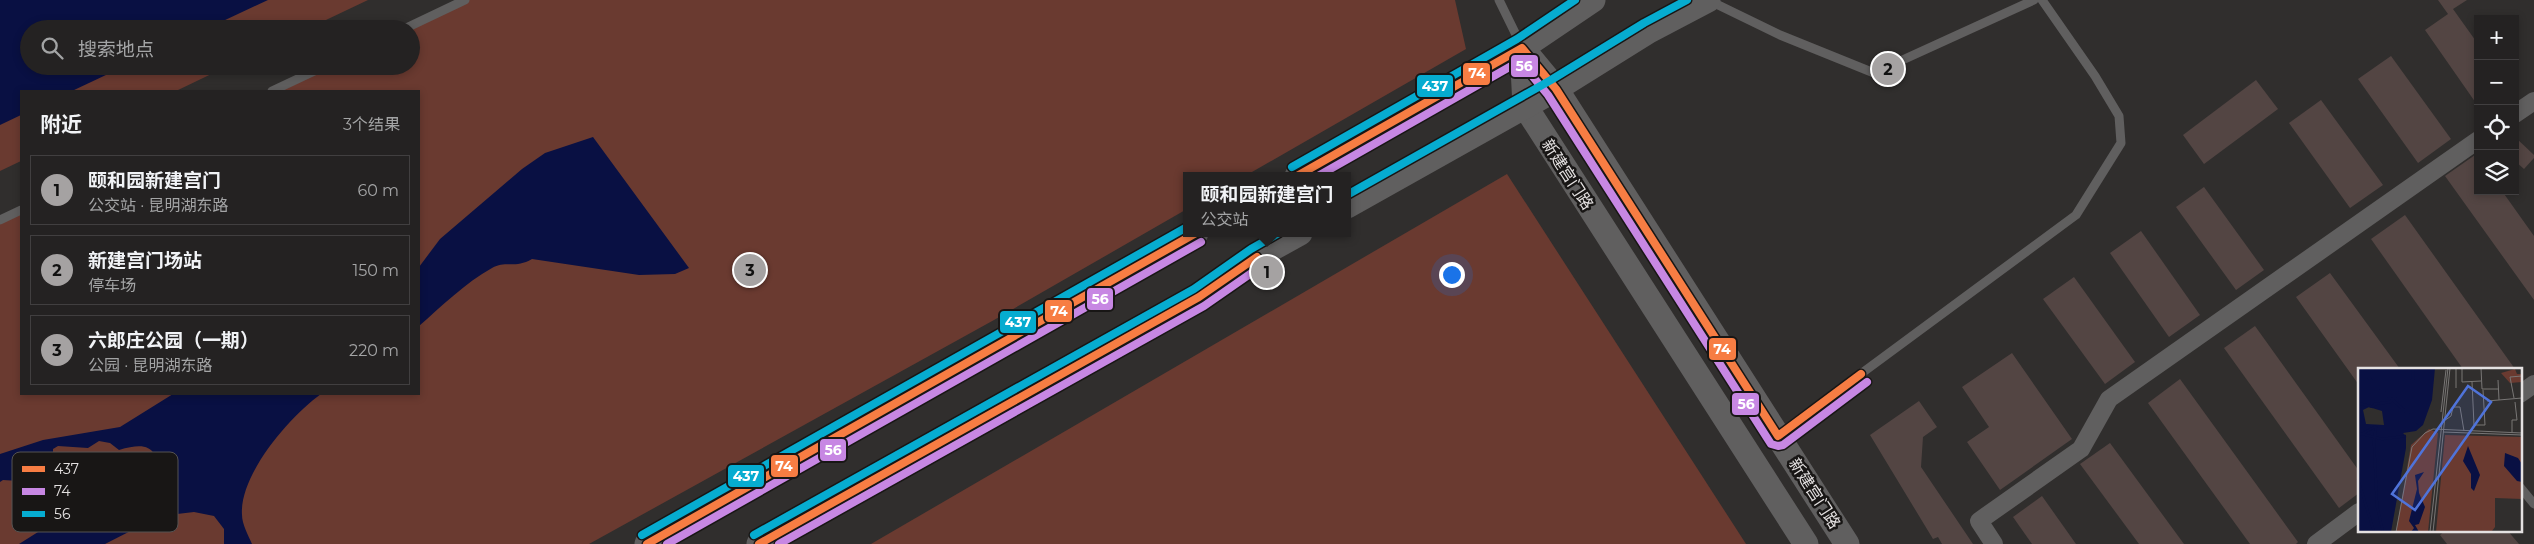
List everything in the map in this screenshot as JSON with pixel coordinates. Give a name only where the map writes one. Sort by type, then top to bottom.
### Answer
[{"type":"main road","points":[[1304,172],[1522,48],[1593,0]]},
{"type":"main road","points":[[1351,204],[1556,89],[1648,31],[1708,0]]},
{"type":"main road","points":[[1522,48],[1524,106]]},
{"type":"main road","name":"新建宫门路","points":[[1522,48],[1556,89],[1847,544]]},
{"type":"main road","name":"新建宫门路","points":[[1524,106],[1806,544]]},
{"type":"main road","points":[[647,544],[1189,237]]},
{"type":"main road","points":[[759,544],[1199,297],[1257,257],[1293,237]]},
{"type":"street","points":[[2519,111],[2534,101]]},
{"type":"street","points":[[1994,544],[1979,522],[2081,449],[2109,399],[2474,143]]},
{"type":"street","points":[[2522,393],[2534,384]]},
{"type":"street","points":[[2316,544],[2358,513]]},
{"type":"lane","points":[[420,21],[465,0]]},
{"type":"lane","points":[[1499,0],[1522,48]]},
{"type":"lane","points":[[1708,0],[1780,35],[1874,73],[2034,0]]},
{"type":"lane","points":[[1778,436],[2076,215],[2122,143],[2120,116],[2095,76],[2042,0]]},
{"type":"lane","points":[[274,90],[305,75]]},
{"type":"lane","points":[[0,220],[20,210]]},
{"type":"lane","points":[[2522,489],[2534,504]]},
{"type":"shaded area","points":[[0,0],[368,0],[326,20],[20,20],[20,75],[209,75],[178,90],[20,90],[20,161],[0,171]]},
{"type":"shaded area","points":[[0,0],[268,0],[225,20],[20,20],[20,75],[106,75],[74,90],[20,90],[20,115],[0,125]]},
{"type":"shaded area","points":[[465,0],[1455,0],[1466,49],[1252,172],[1183,172],[1183,211],[994,320],[589,544],[0,544],[0,220],[20,210],[20,395],[420,395],[420,90],[274,90],[306,75],[420,75],[420,24]]},
{"type":"shaded area","points":[[593,137],[689,268],[675,274],[639,275],[532,259],[521,264],[497,266],[472,281],[420,325],[420,266],[440,239],[522,169],[545,153]]},
{"type":"shaded area","points":[[1507,174],[1746,544],[871,544]]},
{"type":"shaded area","points":[[171,395],[320,395],[282,431],[258,465],[249,482],[243,499],[242,518],[252,544],[224,544],[224,529],[214,516],[194,512],[178,514],[178,452],[152,452],[145,447],[138,446],[119,450],[110,443],[99,441],[88,448],[58,446],[53,449],[53,452],[12,452],[12,481],[3,480],[0,482],[0,454],[43,440],[120,427]]},
{"type":"shaded area","points":[[38,532],[129,532],[105,544],[19,544]]},
{"type":"building","points":[[2438,0],[2467,0],[2453,9],[2474,38],[2474,100],[2425,30],[2448,14]]},
{"type":"building","points":[[2391,56],[2451,139],[2418,163],[2358,79]]},
{"type":"building","points":[[2256,80],[2278,109],[2204,164],[2183,135]]},
{"type":"building","points":[[2321,100],[2383,185],[2350,208],[2289,123]]},
{"type":"building","points":[[2519,141],[2534,155],[2534,158],[2524,169],[2519,165]]},
{"type":"building","points":[[2474,156],[2474,195],[2505,195],[2534,236],[2534,300],[2445,176]]},
{"type":"building","points":[[2204,187],[2264,270],[2236,290],[2176,207]]},
{"type":"building","points":[[2405,215],[2514,368],[2462,368],[2371,239]]},
{"type":"building","points":[[2141,231],[2200,315],[2169,337],[2110,253]]},
{"type":"building","points":[[2330,273],[2399,368],[2358,368],[2358,384],[2296,297]]},
{"type":"building","points":[[2074,277],[2135,362],[2105,384],[2043,299]]},
{"type":"building","points":[[2255,326],[2358,470],[2358,494],[2339,508],[2224,348]]},
{"type":"building","points":[[2012,353],[2072,439],[2000,490],[1967,442],[1989,427],[1962,387]]},
{"type":"building","points":[[2180,379],[2298,542],[2296,544],[2250,544],[2148,403]]},
{"type":"building","points":[[1919,401],[1937,427],[1923,437],[1921,467],[1973,544],[1942,544],[1938,537],[1933,539],[1870,435]]},
{"type":"building","points":[[2110,443],[2184,544],[2139,544],[2080,464]]},
{"type":"building","points":[[2042,496],[2076,544],[2032,544],[2013,517]]},
{"type":"building","points":[[2444,532],[2509,532],[2519,544],[2447,544],[2440,535]]},
{"type":"transit line","name":"437","points":[[1292,167],[1517,39],[1575,0]]},
{"type":"transit line","name":"437","points":[[1351,193],[1551,80],[1644,23],[1687,0]]},
{"type":"transit line","name":"74","points":[[1304,172],[1522,48],[1556,89],[1778,436],[1861,374]]},
{"type":"transit line","name":"56","points":[[1325,172],[1520,61],[1548,95],[1771,444],[1783,445],[1867,382]]},
{"type":"transit line","name":"437","points":[[642,535],[1183,229]]},
{"type":"transit line","name":"74","points":[[647,544],[1189,237]]},
{"type":"transit line","name":"437","points":[[754,535],[1194,289],[1251,249],[1272,237]]},
{"type":"transit line","name":"56","points":[[667,544],[1201,242]]},
{"type":"transit line","name":"74","points":[[759,544],[1199,297],[1257,257]]},
{"type":"transit line","name":"56","points":[[779,544],[1204,306],[1263,265]]},
{"type":"place","name":"新建宫门场站","points":[[1888,69]]},
{"type":"place","name":"六郎庄公园（一期）","points":[[750,270]]},
{"type":"place","name":"颐和园新建宫门","points":[[1267,272]]}]
